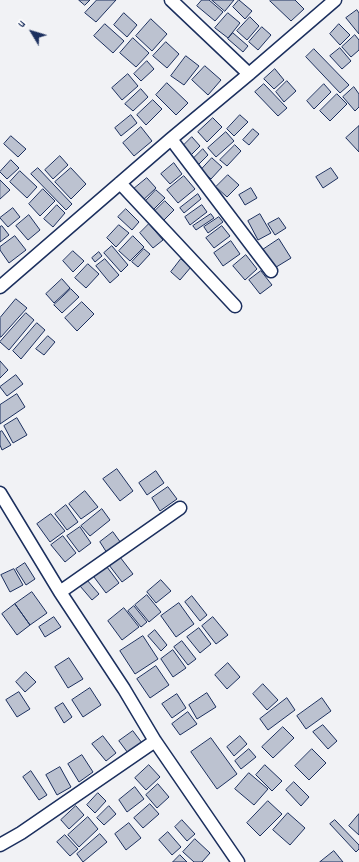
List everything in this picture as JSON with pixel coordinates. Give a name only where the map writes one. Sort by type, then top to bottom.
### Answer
[{"type":"street","points":[[171,0],[249,74]]},
{"type":"street","points":[[0,287],[335,0]]},
{"type":"street","points":[[171,139],[271,271]]},
{"type":"street","points":[[120,183],[235,306]]},
{"type":"street","points":[[0,493],[60,592],[124,689],[155,741],[238,862]]},
{"type":"street","points":[[60,592],[180,508]]},
{"type":"street","points":[[0,845],[21,833],[155,741]]},
{"type":"building","points":[[79,0],[90,0],[85,5]]},
{"type":"building","points":[[97,0],[116,0],[96,22],[85,13]]},
{"type":"building","points":[[202,0],[209,0],[223,12],[215,21],[197,6]]},
{"type":"building","points":[[212,0],[234,0],[225,11]]},
{"type":"building","points":[[239,0],[252,11],[245,19],[233,7]]},
{"type":"building","points":[[295,0],[304,9],[291,21],[270,1]]},
{"type":"building","points":[[357,10],[359,13],[359,34],[346,18]]},
{"type":"building","points":[[124,13],[137,25],[127,37],[114,25]]},
{"type":"building","points":[[228,13],[240,23],[228,38],[215,28]]},
{"type":"building","points":[[250,17],[259,26],[247,40],[237,31]]},
{"type":"building","points":[[151,19],[167,34],[152,51],[136,36]]},
{"type":"building","points":[[105,24],[124,41],[113,53],[94,36]]},
{"type":"building","points":[[339,24],[350,35],[340,45],[330,34]]},
{"type":"building","points":[[262,27],[271,35],[258,50],[249,42]]},
{"type":"building","points":[[233,33],[248,46],[243,52],[228,39]]},
{"type":"building","points":[[355,35],[359,40],[359,50],[351,57],[342,47]]},
{"type":"building","points":[[133,38],[149,53],[136,67],[120,53]]},
{"type":"building","points":[[166,42],[179,54],[167,68],[153,56]]},
{"type":"building","points":[[340,48],[351,61],[342,69],[330,56]]},
{"type":"building","points":[[314,49],[349,85],[340,93],[306,57]]},
{"type":"building","points":[[186,56],[199,66],[184,85],[171,76]]},
{"type":"building","points":[[147,61],[154,69],[141,81],[134,74]]},
{"type":"building","points":[[205,66],[221,80],[208,95],[192,80]]},
{"type":"building","points":[[275,69],[284,80],[274,89],[264,79]]},
{"type":"building","points":[[128,74],[138,86],[122,100],[112,88]]},
{"type":"building","points":[[287,81],[296,91],[284,102],[276,92]]},
{"type":"building","points":[[167,83],[188,103],[176,115],[156,95]]},
{"type":"building","points":[[264,84],[287,108],[278,116],[255,92]]},
{"type":"building","points":[[324,84],[331,92],[314,109],[307,101]]},
{"type":"building","points":[[354,87],[359,94],[359,107],[355,111],[343,97]]},
{"type":"building","points":[[141,89],[148,97],[133,111],[125,104]]},
{"type":"building","points":[[337,94],[347,104],[330,121],[320,111]]},
{"type":"building","points":[[153,100],[162,109],[146,125],[137,115]]},
{"type":"building","points":[[131,115],[137,123],[121,136],[115,128]]},
{"type":"building","points":[[240,115],[248,122],[234,136],[227,129]]},
{"type":"building","points":[[213,118],[222,127],[207,142],[198,132]]},
{"type":"building","points":[[359,126],[359,152],[346,138]]},
{"type":"building","points":[[141,127],[152,141],[134,156],[123,143]]},
{"type":"building","points":[[253,129],[259,134],[249,145],[243,140]]},
{"type":"building","points":[[226,132],[234,141],[216,157],[208,148]]},
{"type":"building","points":[[11,136],[26,149],[18,157],[4,144]]},
{"type":"building","points":[[192,137],[200,146],[189,157],[180,149]]},
{"type":"building","points":[[235,145],[241,151],[227,166],[220,160]]},
{"type":"building","points":[[203,149],[208,155],[196,167],[190,162]]},
{"type":"building","points":[[60,156],[68,165],[53,179],[45,170]]},
{"type":"building","points":[[212,158],[222,167],[211,179],[201,170]]},
{"type":"building","points":[[11,160],[19,168],[7,179],[0,172]]},
{"type":"building","points":[[174,163],[182,174],[170,184],[161,174]]},
{"type":"building","points":[[38,168],[72,204],[66,210],[31,174]]},
{"type":"building","points":[[71,168],[86,184],[71,199],[55,182]]},
{"type":"building","points":[[331,168],[338,178],[323,188],[316,177]]},
{"type":"building","points":[[20,171],[37,187],[27,198],[10,182]]},
{"type":"building","points":[[228,175],[239,185],[227,197],[216,187]]},
{"type":"building","points":[[184,176],[195,189],[178,203],[167,190]]},
{"type":"building","points":[[147,178],[156,188],[140,203],[130,192]]},
{"type":"building","points":[[0,180],[10,190],[0,199]]},
{"type":"building","points":[[251,188],[257,198],[245,205],[239,195]]},
{"type":"building","points":[[43,189],[55,201],[40,216],[29,204]]},
{"type":"building","points":[[156,190],[165,198],[151,212],[143,204]]},
{"type":"building","points":[[198,194],[201,199],[184,213],[180,208]]},
{"type":"building","points":[[165,201],[174,210],[161,223],[152,214]]},
{"type":"building","points":[[57,205],[65,213],[53,227],[44,219]]},
{"type":"building","points":[[202,205],[207,212],[190,225],[185,217]]},
{"type":"building","points":[[13,208],[20,217],[8,227],[0,218]]},
{"type":"building","points":[[126,209],[139,222],[132,230],[118,217]]},
{"type":"building","points":[[211,214],[214,218],[196,230],[193,226]]},
{"type":"building","points":[[260,214],[271,233],[258,240],[248,221]]},
{"type":"building","points":[[29,215],[40,230],[28,240],[16,226]]},
{"type":"building","points":[[219,217],[223,222],[208,233],[204,227]]},
{"type":"building","points":[[279,218],[286,228],[275,235],[268,224]]},
{"type":"building","points":[[149,224],[163,240],[153,248],[140,233]]},
{"type":"building","points":[[119,225],[129,233],[116,247],[107,238]]},
{"type":"building","points":[[2,226],[9,235],[0,242],[0,227]]},
{"type":"building","points":[[222,226],[230,236],[214,248],[206,238]]},
{"type":"building","points":[[15,236],[26,250],[9,263],[0,250],[0,247]]},
{"type":"building","points":[[133,236],[144,247],[130,261],[119,251]]},
{"type":"building","points":[[279,239],[291,258],[273,269],[261,251]]},
{"type":"building","points":[[231,241],[240,254],[223,266],[214,253]]},
{"type":"building","points":[[112,246],[128,265],[121,272],[104,253]]},
{"type":"building","points":[[144,249],[150,254],[138,267],[132,262]]},
{"type":"building","points":[[73,251],[84,261],[73,272],[63,261]]},
{"type":"building","points":[[99,252],[102,256],[95,262],[92,258]]},
{"type":"building","points":[[246,255],[257,269],[245,280],[233,266]]},
{"type":"building","points":[[105,259],[119,275],[110,283],[96,266]]},
{"type":"building","points":[[181,259],[191,267],[180,280],[171,272]]},
{"type":"building","points":[[88,264],[99,274],[86,288],[75,278]]},
{"type":"building","points":[[261,271],[272,285],[260,294],[249,280]]},
{"type":"building","points":[[62,279],[70,288],[54,303],[46,294]]},
{"type":"building","points":[[71,289],[79,297],[62,313],[54,305]]},
{"type":"building","points":[[16,299],[27,308],[0,337],[0,318]]},
{"type":"building","points":[[82,302],[94,314],[77,331],[65,318]]},
{"type":"building","points":[[26,313],[34,320],[9,350],[0,342]]},
{"type":"building","points":[[37,323],[45,330],[21,359],[13,351]]},
{"type":"building","points":[[48,336],[55,342],[44,355],[36,349]]},
{"type":"building","points":[[0,361],[8,370],[0,378]]},
{"type":"building","points":[[16,375],[23,384],[7,396],[0,387]]},
{"type":"building","points":[[17,394],[25,407],[0,424],[0,405]]},
{"type":"building","points":[[17,418],[27,435],[13,443],[4,426]]},
{"type":"building","points":[[2,431],[11,445],[2,450],[0,445],[0,432]]},
{"type":"building","points":[[117,469],[133,491],[120,501],[103,479]]},
{"type":"building","points":[[156,471],[164,483],[147,495],[139,483]]},
{"type":"building","points":[[168,487],[177,499],[160,511],[152,498]]},
{"type":"building","points":[[85,491],[98,507],[81,519],[69,504]]},
{"type":"building","points":[[66,505],[78,522],[67,530],[55,514]]},
{"type":"building","points":[[102,509],[110,520],[90,536],[81,526]]},
{"type":"building","points":[[51,514],[65,531],[50,542],[37,524]]},
{"type":"building","points":[[80,527],[91,543],[79,552],[67,536]]},
{"type":"building","points":[[113,532],[121,543],[107,553],[100,542]]},
{"type":"building","points":[[63,536],[76,553],[65,562],[51,545]]},
{"type":"building","points":[[120,557],[133,574],[122,582],[109,565]]},
{"type":"building","points":[[25,563],[35,579],[26,585],[16,569]]},
{"type":"building","points":[[107,567],[119,583],[106,593],[94,577]]},
{"type":"building","points":[[14,569],[23,585],[10,592],[1,575]]},
{"type":"building","points":[[87,580],[99,594],[92,600],[80,586]]},
{"type":"building","points":[[161,580],[171,591],[156,603],[147,592]]},
{"type":"building","points":[[32,592],[47,613],[30,625],[15,604]]},
{"type":"building","points":[[147,595],[161,612],[149,622],[135,605]]},
{"type":"building","points":[[192,596],[207,615],[200,621],[185,602]]},
{"type":"building","points":[[179,603],[194,624],[176,637],[161,616]]},
{"type":"building","points":[[15,604],[30,625],[17,635],[2,614]]},
{"type":"building","points":[[134,606],[147,622],[141,627],[128,611]]},
{"type":"building","points":[[124,608],[139,627],[122,640],[108,621]]},
{"type":"building","points":[[54,617],[61,627],[45,637],[39,627]]},
{"type":"building","points":[[213,617],[228,635],[216,644],[202,626]]},
{"type":"building","points":[[199,628],[211,644],[200,653],[187,637]]},
{"type":"building","points":[[155,630],[167,645],[161,651],[148,636]]},
{"type":"building","points":[[143,636],[158,659],[135,674],[120,651]]},
{"type":"building","points":[[182,641],[196,659],[188,665],[174,647]]},
{"type":"building","points":[[173,650],[186,668],[173,677],[161,659]]},
{"type":"building","points":[[69,658],[83,679],[68,688],[55,667]]},
{"type":"building","points":[[228,663],[240,677],[227,689],[215,675]]},
{"type":"building","points":[[156,666],[169,685],[150,698],[137,679]]},
{"type":"building","points":[[26,672],[36,682],[25,692],[16,682]]},
{"type":"building","points":[[263,684],[278,700],[267,710],[253,694]]},
{"type":"building","points":[[90,688],[101,705],[83,717],[72,700]]},
{"type":"building","points":[[19,692],[30,709],[17,717],[6,700]]},
{"type":"building","points":[[207,693],[216,707],[197,719],[189,705]]},
{"type":"building","points":[[177,694],[186,708],[172,718],[162,704]]},
{"type":"building","points":[[287,698],[295,710],[268,730],[260,719]]},
{"type":"building","points":[[322,698],[331,711],[306,729],[297,716]]},
{"type":"building","points":[[63,703],[72,717],[64,723],[55,708]]},
{"type":"building","points":[[188,712],[197,724],[180,735],[172,724]]},
{"type":"building","points":[[323,725],[337,741],[328,749],[313,732]]},
{"type":"building","points":[[283,727],[294,738],[273,758],[262,747]]},
{"type":"building","points":[[133,731],[142,743],[128,753],[119,741]]},
{"type":"building","points":[[103,736],[116,753],[106,761],[92,744]]},
{"type":"building","points":[[240,736],[247,744],[234,756],[227,747]]},
{"type":"building","points":[[211,738],[237,774],[217,789],[191,752]]},
{"type":"building","points":[[249,749],[256,757],[241,769],[235,761]]},
{"type":"building","points":[[312,749],[326,763],[309,780],[295,766]]},
{"type":"building","points":[[82,755],[93,772],[79,782],[68,764]]},
{"type":"building","points":[[149,765],[160,777],[146,790],[135,778]]},
{"type":"building","points":[[265,765],[282,781],[272,791],[256,775]]},
{"type":"building","points":[[60,767],[71,787],[57,795],[46,775]]},
{"type":"building","points":[[31,771],[47,795],[39,800],[23,777]]},
{"type":"building","points":[[249,773],[268,789],[254,805],[235,789]]},
{"type":"building","points":[[294,782],[309,797],[301,806],[286,790]]},
{"type":"building","points":[[158,784],[169,797],[157,808],[146,795]]},
{"type":"building","points":[[135,787],[144,799],[127,812],[119,800]]},
{"type":"building","points":[[98,793],[106,801],[95,813],[87,805]]},
{"type":"building","points":[[268,801],[282,814],[260,836],[247,823]]},
{"type":"building","points":[[150,804],[159,814],[143,828],[134,818]]},
{"type":"building","points":[[76,806],[84,815],[69,829],[61,820]]},
{"type":"building","points":[[109,806],[116,814],[104,825],[97,818]]},
{"type":"building","points":[[288,813],[305,828],[290,845],[273,830]]},
{"type":"building","points":[[359,814],[359,835],[349,826]]},
{"type":"building","points":[[88,817],[98,829],[79,847],[68,835]]},
{"type":"building","points":[[182,820],[195,834],[187,841],[175,827]]},
{"type":"building","points":[[335,820],[359,845],[359,849],[356,852],[330,824]]},
{"type":"building","points":[[129,823],[141,838],[126,850],[115,834]]},
{"type":"building","points":[[168,832],[181,847],[172,855],[159,840]]},
{"type":"building","points":[[100,834],[107,842],[83,862],[77,854]]},
{"type":"building","points":[[65,835],[78,849],[70,856],[57,842]]},
{"type":"building","points":[[195,839],[210,853],[202,862],[194,862],[183,852]]},
{"type":"building","points":[[334,851],[343,862],[320,862]]},
{"type":"building","points":[[180,855],[187,862],[173,862]]}]
